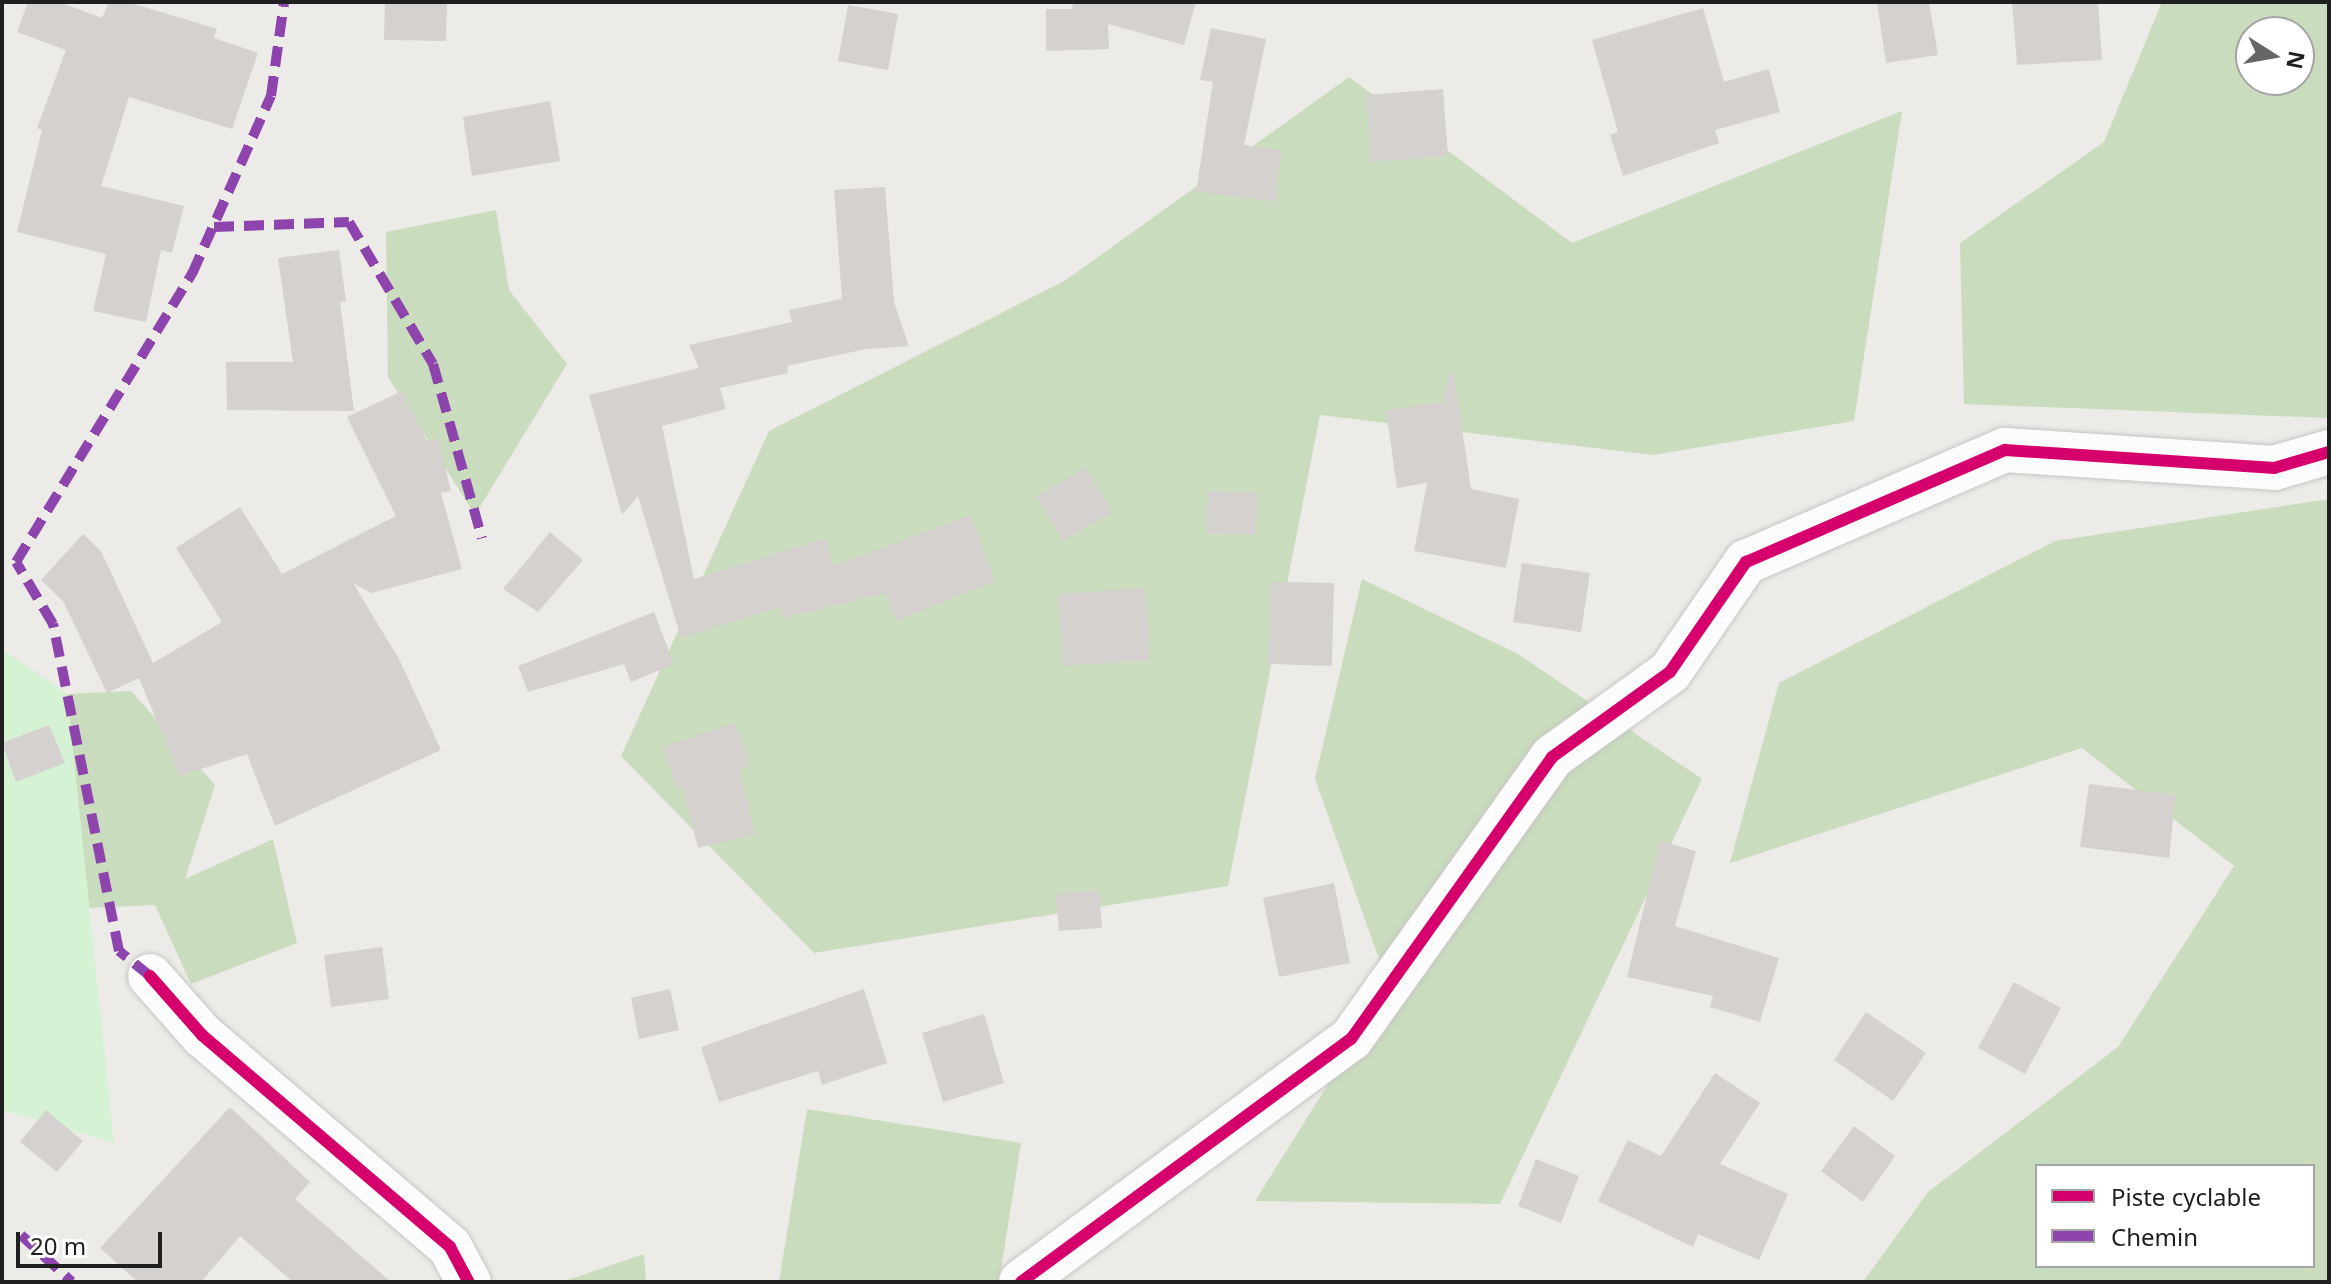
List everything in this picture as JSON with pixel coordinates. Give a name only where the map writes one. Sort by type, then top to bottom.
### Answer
[{"type":"street","points":[[1021,1282],[1351,1039],[1552,757],[1670,672],[1746,562],[2005,450],[2274,468],[2329,452]]},
{"type":"street","points":[[150,976],[202,1035],[450,1247],[469,1282]]},
{"type":"green space","points":[[2162,2],[2329,2],[2329,418],[1964,404],[1960,243],[2104,142]]},
{"type":"green space","points":[[1349,77],[1572,243],[1902,111],[1854,421],[1653,455],[1320,415],[1228,886],[814,953],[621,756],[769,431],[1066,280]]},
{"type":"green space","points":[[496,210],[509,290],[567,364],[475,515],[388,377],[386,232]]},
{"type":"green space","points":[[2329,499],[2329,1282],[1863,1282],[1928,1192],[2118,1047],[2234,866],[2082,748],[1730,863],[1779,683],[2055,541]]},
{"type":"green space","points":[[1362,579],[1518,654],[1702,779],[1500,1204],[1255,1201],[1389,987],[1315,779]]},
{"type":"green space","points":[[2,649],[67,694],[114,1143],[2,1110]]},
{"type":"green space","points":[[131,691],[215,785],[185,879],[273,839],[297,943],[191,984],[155,905],[89,908],[67,694]]},
{"type":"green space","points":[[807,1109],[1021,1143],[999,1282],[779,1282]]},
{"type":"green space","points":[[644,1254],[646,1282],[562,1282]]},
{"type":"building","points":[[28,2],[59,2],[102,18],[109,2],[128,2],[217,29],[214,38],[258,53],[232,129],[129,97],[101,186],[184,206],[172,253],[161,250],[146,322],[93,311],[106,254],[17,232],[42,130],[37,128],[66,50],[17,32]]},
{"type":"building","points":[[385,2],[447,2],[446,41],[384,40]]},
{"type":"building","points":[[1073,2],[1196,2],[1184,45],[1108,24],[1109,49],[1046,51],[1046,9],[1072,9]]},
{"type":"building","points":[[1877,2],[1929,2],[1938,55],[1886,63]]},
{"type":"building","points":[[2012,2],[2098,2],[2102,60],[2017,65]]},
{"type":"building","points":[[848,5],[898,14],[888,70],[838,61]]},
{"type":"building","points":[[1703,8],[1724,82],[1769,69],[1780,112],[1715,130],[1719,143],[1623,176],[1610,135],[1618,132],[1592,40]]},
{"type":"building","points":[[1211,28],[1266,39],[1244,145],[1282,150],[1275,202],[1196,192],[1213,82],[1200,80]]},
{"type":"building","points":[[1443,89],[1448,156],[1371,162],[1366,95]]},
{"type":"building","points":[[550,101],[560,161],[472,176],[463,117]]},
{"type":"building","points":[[885,187],[894,302],[909,346],[866,349],[787,366],[788,373],[720,388],[726,409],[662,426],[694,579],[827,538],[833,566],[971,515],[995,581],[896,621],[886,593],[783,618],[780,607],[681,638],[638,496],[622,515],[589,395],[699,368],[689,345],[792,322],[789,310],[842,299],[834,190]]},
{"type":"building","points":[[339,250],[346,301],[340,302],[354,411],[227,410],[226,362],[293,362],[278,258]]},
{"type":"building","points":[[1448,374],[1454,374],[1471,489],[1519,499],[1506,568],[1414,551],[1427,483],[1397,488],[1386,410],[1443,402]]},
{"type":"building","points":[[402,391],[427,441],[438,438],[451,491],[441,493],[462,569],[371,593],[353,583],[399,659],[441,750],[275,826],[247,754],[180,776],[139,678],[107,693],[63,601],[41,580],[83,534],[101,551],[153,663],[222,622],[176,548],[240,507],[282,574],[396,516],[347,417]]},
{"type":"building","points":[[1086,468],[1112,512],[1063,541],[1037,496]]},
{"type":"building","points":[[1208,491],[1258,493],[1256,535],[1206,533]]},
{"type":"building","points":[[550,532],[583,560],[538,612],[503,589]]},
{"type":"building","points":[[1522,563],[1590,573],[1581,632],[1513,622]]},
{"type":"building","points":[[1270,582],[1334,583],[1332,666],[1268,664]]},
{"type":"building","points":[[1145,588],[1150,660],[1063,666],[1058,594]]},
{"type":"building","points":[[654,612],[674,664],[631,682],[624,664],[528,692],[518,666]]},
{"type":"building","points":[[735,723],[750,765],[739,768],[755,834],[698,848],[683,788],[678,790],[663,747]]},
{"type":"building","points":[[49,725],[65,763],[16,782],[2,743]]},
{"type":"building","points":[[2089,784],[2176,795],[2169,858],[2080,847]]},
{"type":"building","points":[[1660,841],[1696,851],[1675,926],[1779,958],[1760,1022],[1710,1007],[1713,996],[1627,977]]},
{"type":"building","points":[[1334,883],[1350,963],[1279,977],[1263,898]]},
{"type":"building","points":[[1099,890],[1102,928],[1059,931],[1056,894]]},
{"type":"building","points":[[382,947],[389,999],[331,1007],[324,955]]},
{"type":"building","points":[[2014,982],[2061,1008],[2025,1074],[1978,1048]]},
{"type":"building","points":[[670,989],[679,1030],[639,1039],[631,998]]},
{"type":"building","points":[[864,989],[887,1063],[822,1085],[818,1071],[719,1102],[701,1047]]},
{"type":"building","points":[[1866,1012],[1926,1053],[1893,1101],[1834,1060]]},
{"type":"building","points":[[984,1014],[1004,1083],[943,1102],[922,1033]]},
{"type":"building","points":[[1715,1073],[1760,1103],[1720,1164],[1788,1194],[1759,1260],[1698,1234],[1693,1247],[1598,1201],[1628,1140],[1661,1156]]},
{"type":"building","points":[[230,1107],[310,1182],[295,1199],[391,1282],[293,1282],[240,1236],[201,1282],[138,1282],[100,1248]]},
{"type":"building","points":[[46,1110],[83,1141],[57,1172],[20,1142]]},
{"type":"building","points":[[1854,1126],[1895,1156],[1863,1202],[1821,1171]]},
{"type":"building","points":[[1536,1159],[1579,1176],[1561,1223],[1518,1206]]},
{"type":"marked path","points":[[150,976],[119,951],[53,624],[16,562],[192,274],[271,96],[284,2]]},
{"type":"marked path","points":[[214,227],[349,222],[433,364],[482,538]]},
{"type":"marked path","points":[[21,1235],[72,1282]]},
{"type":"cycle path","points":[[1021,1282],[1351,1039],[1552,757],[1670,672],[1746,562],[2005,450],[2274,468],[2329,452]]},
{"type":"cycle path","points":[[150,976],[202,1035],[450,1247],[469,1282]]}]
